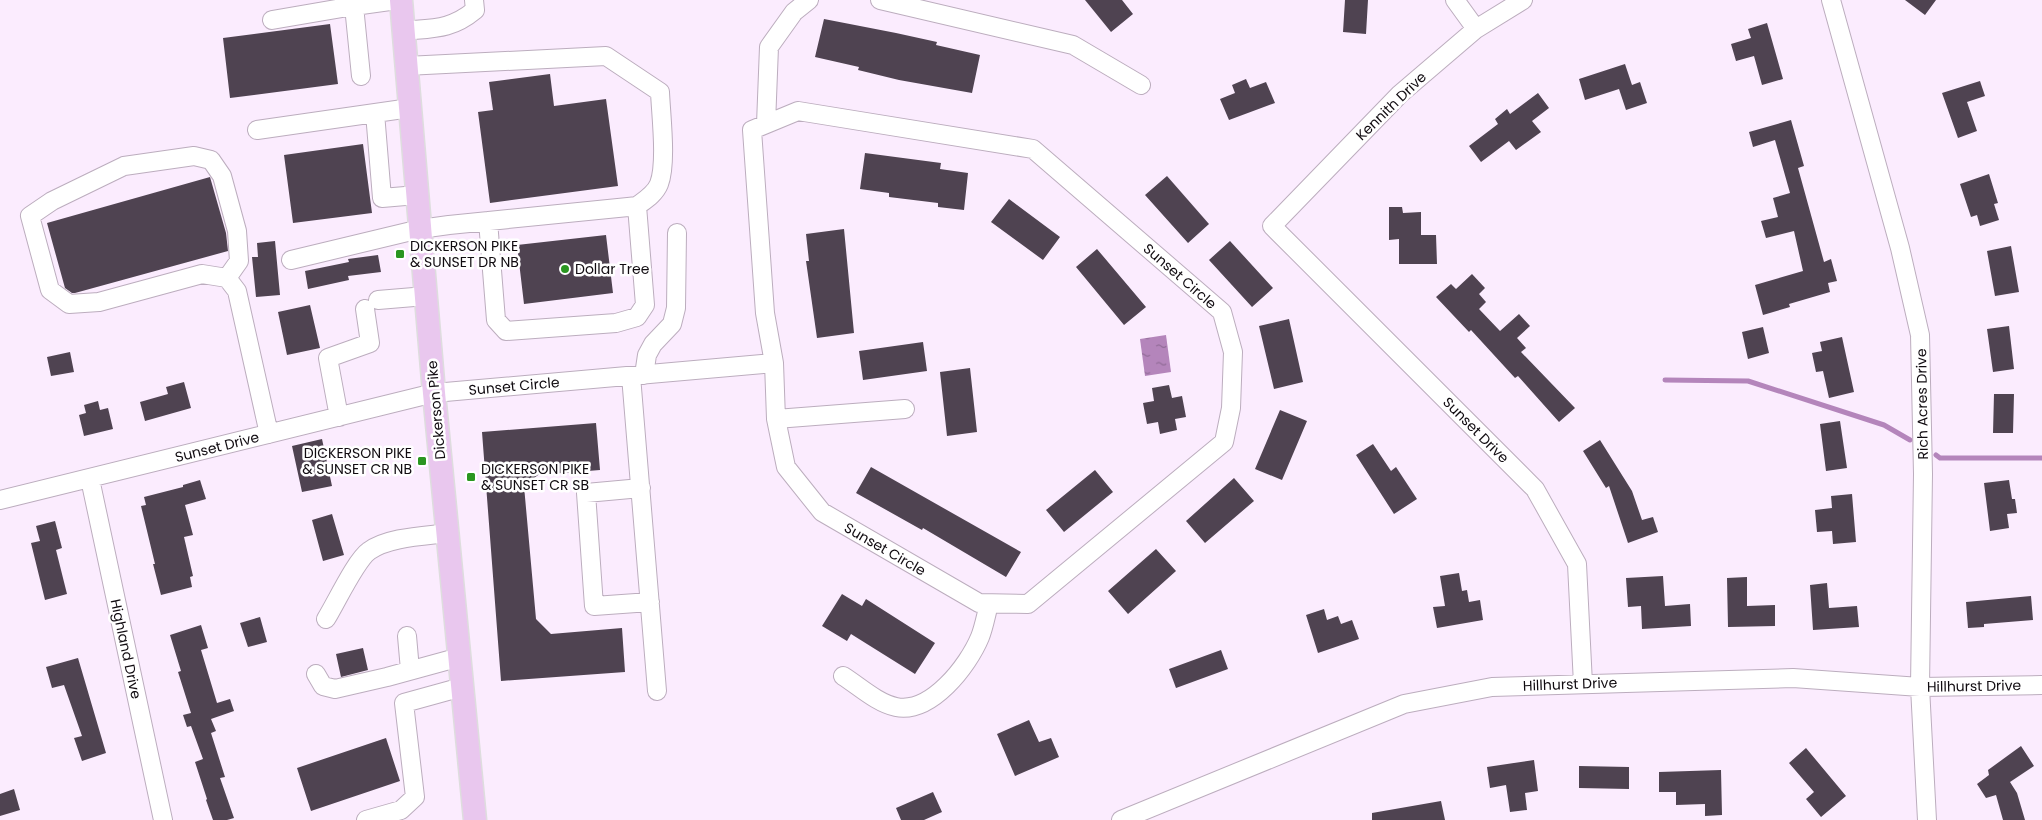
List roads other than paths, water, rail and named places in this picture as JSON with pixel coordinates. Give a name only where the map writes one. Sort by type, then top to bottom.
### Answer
[{"type":"main road","name":"Dickerson Pike","points":[[401,0],[434,393],[475,820]]},
{"type":"street","points":[[272,20],[397,0]]},
{"type":"street","points":[[404,31],[450,26],[463,20],[475,10],[474,0]]},
{"type":"street","points":[[766,124],[769,47],[794,12],[809,0]]},
{"type":"street","points":[[880,0],[1072,45],[1141,85]]},
{"type":"street","points":[[1455,0],[1476,29]]},
{"type":"street","name":"Kennith Drive","points":[[1272,226],[1400,94],[1476,29],[1523,0]]},
{"type":"street","name":"Rich Acres Drive","points":[[1831,0],[1900,248],[1920,334],[1923,474],[1920,687],[1927,820]]},
{"type":"street","points":[[354,6],[362,76]]},
{"type":"street","points":[[291,260],[420,229],[637,206],[652,195],[659,184],[662,161],[660,92],[606,56],[406,66]]},
{"type":"street","points":[[257,130],[410,108]]},
{"type":"street","name":"Sunset Circle","points":[[798,111],[1033,148],[1222,312],[1233,352],[1231,408],[1224,442],[1028,604],[979,604],[822,512],[786,467],[776,420],[774,362],[765,313],[752,130],[766,124],[798,111]]},
{"type":"street","points":[[375,113],[382,198],[417,195]]},
{"type":"street","points":[[227,278],[238,261],[237,231],[222,176],[212,160],[194,156],[124,166],[52,201],[30,216],[50,290],[69,304],[98,302],[202,274],[227,278],[237,292],[269,434]]},
{"type":"street","points":[[488,221],[496,320],[506,331],[616,323],[637,317],[645,305],[637,206]]},
{"type":"street","name":"Sunset Drive","points":[[1272,226],[1535,490],[1577,564],[1583,684]]},
{"type":"street","points":[[658,691],[641,488],[638,375],[652,344],[672,324],[676,308],[677,232]]},
{"type":"street","points":[[339,417],[328,358],[370,343],[371,305],[426,296]]},
{"type":"street","name":"Sunset Circle","points":[[434,393],[774,362]]},
{"type":"street","name":"Sunset Drive","points":[[0,500],[434,393]]},
{"type":"street","points":[[776,420],[905,409]]},
{"type":"street","name":"Highland Drive","points":[[90,479],[163,820]]},
{"type":"street","points":[[641,488],[586,492],[594,606],[650,602]]},
{"type":"street","points":[[326,619],[355,569],[368,552],[376,546],[448,533]]},
{"type":"street","points":[[843,676],[885,703],[898,708],[920,705],[939,694],[961,669],[979,638],[988,604]]},
{"type":"street","points":[[407,636],[410,670]]},
{"type":"street","points":[[316,674],[323,686],[334,689],[460,657]]},
{"type":"street","name":"Hillhurst Drive","points":[[1121,820],[1404,704],[1492,687],[1793,678],[1920,687],[2042,685]]},
{"type":"street","points":[[366,820],[401,810],[415,797],[404,703],[462,687]]},
{"type":"water","points":[[1166,335],[1171,372],[1145,376],[1140,339]]},
{"type":"waterway","points":[[1665,380],[1748,381],[1884,425],[1910,440]]},
{"type":"waterway","points":[[1936,455],[1940,458],[2042,458]]},
{"type":"place","name":"DICKERSON PIKE & SUNSET DR NB","points":[[400,254]]},
{"type":"place","name":"Dollar Tree","points":[[565,269]]},
{"type":"place","name":"DICKERSON PIKE & SUNSET CR NB","points":[[422,461]]},
{"type":"place","name":"DICKERSON PIKE & SUNSET CR SB","points":[[471,477]]}]
